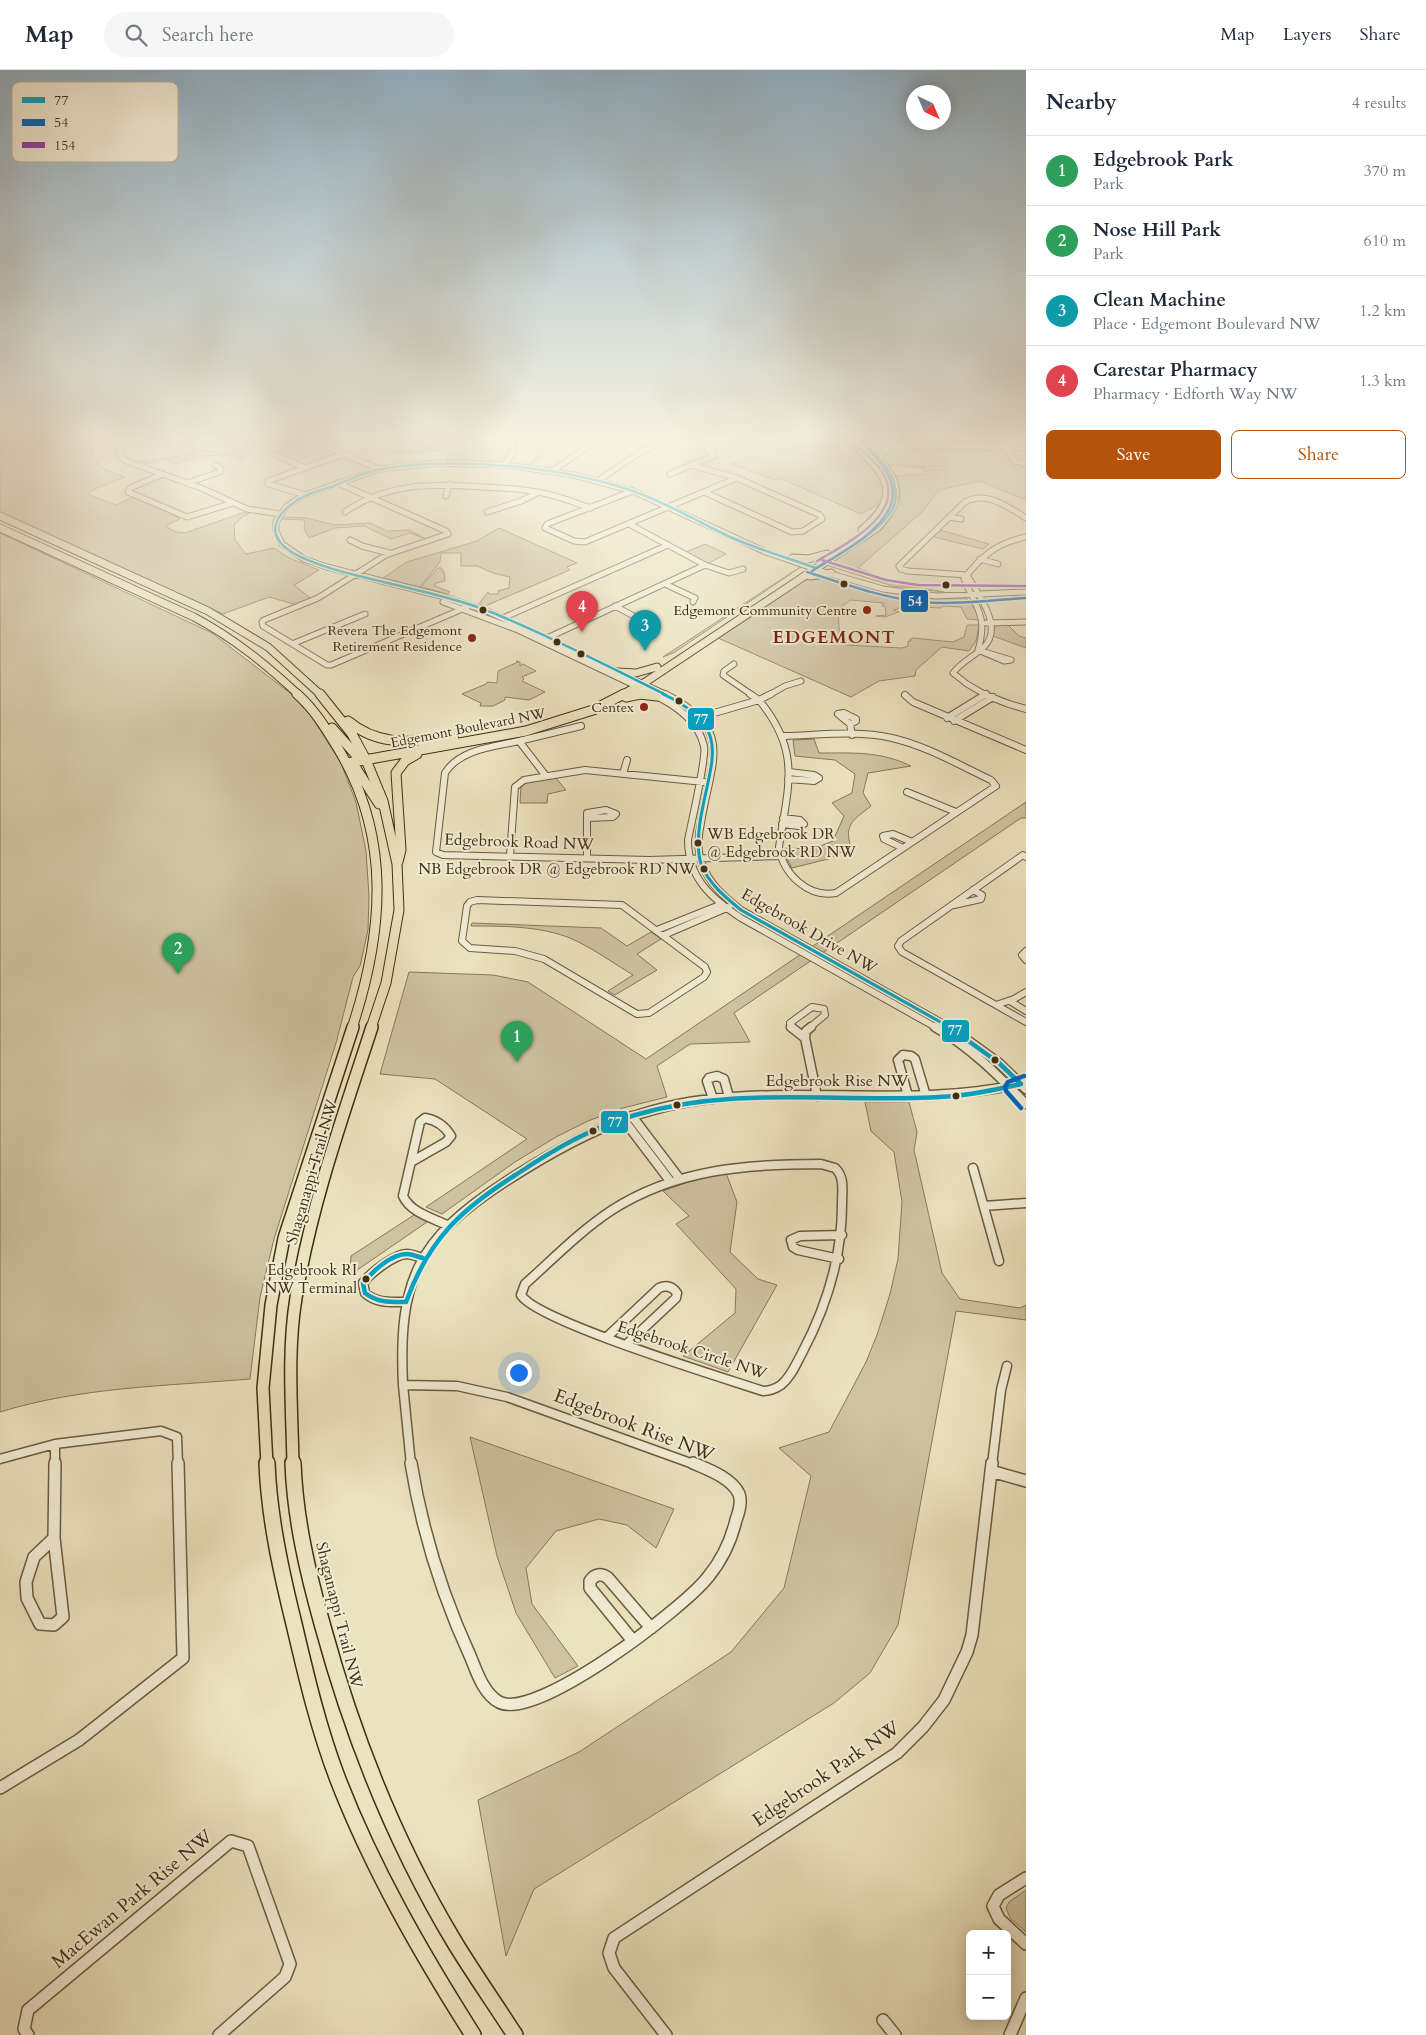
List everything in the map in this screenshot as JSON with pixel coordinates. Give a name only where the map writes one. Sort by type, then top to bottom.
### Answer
[{"type":"main road","name":"Shaganappi Trail NW","points":[[6,531],[186,613],[220,632],[256,656],[300,696],[318,716],[355,759],[383,801],[397,864],[399,910],[386,983],[334,1145],[309,1237],[296,1298],[290,1364],[294,1481],[308,1573],[340,1687],[366,1761],[406,1852],[450,1934],[515,2035]]},
{"type":"main road","name":"Shaganappi Trail NW","points":[[31,531],[208,610],[234,626],[268,648],[295,670],[325,700],[352,734],[355,759],[374,842],[378,910],[374,942],[360,1005],[284,1238],[271,1305],[263,1388],[268,1488],[288,1598],[313,1703],[336,1777],[376,1868],[429,1964],[473,2035]]},
{"type":"main road","name":"Edgemont Boulevard NW","points":[[355,759],[502,736],[553,724],[611,702],[797,581],[827,554],[862,531]]},
{"type":"main road","name":"Edgemont Boulevard NW","points":[[355,759],[454,738],[498,731],[548,719],[591,704],[637,684],[657,667],[872,531]]},
{"type":"main road","points":[[794,558],[808,559],[827,554]]},
{"type":"main road","points":[[797,581],[817,574],[831,573]]},
{"type":"main road","points":[[618,672],[636,673],[657,667]]},
{"type":"main road","points":[[611,702],[640,694],[657,696]]},
{"type":"main road","points":[[325,700],[330,702],[355,728],[372,738],[397,741],[454,738]]},
{"type":"main road","points":[[318,716],[325,720],[355,759],[387,816]]},
{"type":"main road","points":[[397,864],[401,850],[396,773],[411,756],[444,746]]},
{"type":"street","points":[[276,531],[280,542],[287,549],[309,561],[471,605],[504,617],[618,672],[637,684]]},
{"type":"street","points":[[445,531],[448,534],[389,553],[318,598],[262,622],[263,626],[326,665],[331,665],[471,605]]},
{"type":"street","points":[[552,531],[580,542],[611,531]]},
{"type":"street","points":[[641,531],[705,565],[729,574],[737,573],[743,569]]},
{"type":"street","points":[[718,531],[733,538],[815,566],[900,589],[936,593],[974,594]]},
{"type":"street","points":[[789,531],[805,531]]},
{"type":"street","points":[[935,531],[899,567],[911,572],[967,575]]},
{"type":"street","points":[[1026,537],[998,544],[980,559],[967,575],[964,582],[987,612],[990,633],[987,643],[953,673],[967,684],[992,697],[1026,709]]},
{"type":"street","points":[[350,540],[362,546],[389,553]]},
{"type":"street","points":[[496,621],[668,545]]},
{"type":"street","points":[[772,552],[794,558],[831,573],[901,593],[936,596],[1026,592]]},
{"type":"street","points":[[980,559],[998,564]]},
{"type":"street","points":[[540,641],[705,565]]},
{"type":"street","points":[[665,584],[691,595],[695,598],[693,602]]},
{"type":"street","points":[[398,586],[465,608],[637,684]]},
{"type":"street","points":[[974,594],[984,624],[978,650]]},
{"type":"street","points":[[615,606],[652,626]]},
{"type":"street","points":[[292,644],[365,614]]},
{"type":"street","points":[[984,624],[1026,622]]},
{"type":"street","points":[[978,650],[999,655],[1011,660],[1004,661],[978,650]]},
{"type":"street","points":[[734,664],[724,671],[723,675],[759,700],[775,717],[784,736],[788,753],[789,775],[780,856],[787,870],[796,880],[816,892],[826,895],[836,892],[994,789],[994,783],[901,740],[878,736],[852,735],[784,736]]},
{"type":"street","points":[[690,719],[733,709],[759,700],[785,686],[801,681]]},
{"type":"street","name":"Edgebrook Drive NW","points":[[637,684],[672,705],[690,719],[699,732],[704,748],[688,840],[689,859],[702,885],[720,904],[729,906],[956,1031],[999,1063],[1024,1085]]},
{"type":"street","name":"Edgebrook Drive NW","points":[[637,684],[683,703],[700,717],[711,734],[714,742],[714,759],[697,842],[703,872],[729,906],[933,1025],[978,1057],[1011,1086],[1026,1104]]},
{"type":"street","points":[[947,718],[986,694]]},
{"type":"street","points":[[905,695],[911,702],[1012,746],[1026,750]]},
{"type":"street","points":[[954,721],[992,697]]},
{"type":"street","points":[[850,724],[852,735]]},
{"type":"street","points":[[546,776],[519,741],[581,726]]},
{"type":"street","name":"Edgebrook Road NW","points":[[519,741],[475,750],[450,765],[445,773],[435,850],[443,855],[587,858],[699,859],[780,856]]},
{"type":"street","points":[[623,774],[628,760]]},
{"type":"street","points":[[510,856],[516,784],[521,781],[586,770],[709,783]]},
{"type":"street","points":[[906,792],[956,812]]},
{"type":"street","points":[[587,818],[587,858]]},
{"type":"street","points":[[903,848],[884,839],[883,836],[887,833],[894,833],[912,842]]},
{"type":"street","points":[[1025,855],[901,941],[898,947],[902,952],[1026,1022]]},
{"type":"street","points":[[950,906],[982,898],[981,894],[974,890]]},
{"type":"street","points":[[477,900],[618,904],[627,908],[657,930],[705,966],[707,972],[704,977],[649,1013],[642,1015],[633,1012],[544,959],[515,951],[470,948],[462,941],[467,904],[477,900]]},
{"type":"street","points":[[657,930],[720,904]]},
{"type":"street","points":[[664,935],[729,906]]},
{"type":"street","points":[[1026,951],[1022,955],[1026,960]]},
{"type":"street","points":[[996,1005],[1010,1001],[1026,992]]},
{"type":"street","points":[[1010,1001],[1026,1011]]},
{"type":"street","points":[[805,1038],[791,1028],[790,1023],[812,1007],[824,1009],[825,1015],[806,1031],[805,1038],[817,1096]]},
{"type":"street","points":[[908,1096],[898,1060],[899,1057],[906,1054],[915,1059],[926,1096]]},
{"type":"street","points":[[713,1099],[707,1081],[715,1076],[724,1079],[729,1097]]},
{"type":"street","name":"Edgebrook Rise NW","points":[[404,1384],[451,1384],[474,1387],[510,1397],[690,1462],[734,1486],[740,1496],[741,1504],[730,1541],[722,1558],[711,1574],[694,1592],[651,1628],[572,1680],[518,1703],[504,1704],[491,1696],[467,1652],[449,1610],[430,1550],[411,1466],[405,1428],[403,1345],[406,1302],[414,1275],[423,1258],[448,1225],[474,1203],[555,1148],[590,1131],[632,1116],[672,1105],[729,1097],[965,1095],[1024,1085]]},
{"type":"street","points":[[632,1116],[679,1178]]},
{"type":"street","points":[[412,1162],[446,1142],[451,1136],[449,1132],[433,1119],[422,1120],[404,1193],[405,1202],[411,1207],[448,1225]]},
{"type":"street","points":[[623,1119],[670,1181]]},
{"type":"street","name":"Edgebrook Circle NW","points":[[747,1165],[830,1165],[842,1177],[842,1235],[834,1282],[818,1325],[794,1367],[781,1386],[776,1389],[763,1391],[583,1329],[528,1304],[521,1295],[522,1288],[611,1210],[640,1194],[670,1181],[718,1169],[747,1165]]},
{"type":"street","points":[[972,1168],[999,1261]]},
{"type":"street","points":[[984,1206],[1026,1203]]},
{"type":"street","points":[[839,1259],[798,1250],[791,1245],[791,1240],[797,1236],[842,1235]]},
{"type":"street","points":[[406,1302],[376,1301],[365,1293],[363,1283],[368,1276],[397,1256],[406,1254],[423,1258]]},
{"type":"street","points":[[607,1337],[659,1288],[668,1286],[674,1289],[677,1293],[676,1298],[627,1344]]},
{"type":"street","name":"Edgebrook Park NW","points":[[666,2035],[614,1968],[609,1951],[614,1938],[897,1753],[936,1714],[955,1684],[966,1658],[972,1635],[1001,1390],[1007,1366]]},
{"type":"street","points":[[0,1459],[55,1444],[161,1431],[177,1437],[183,1658],[79,1740],[0,1788]]},
{"type":"street","points":[[54,1538],[34,1557],[26,1582],[27,1598],[40,1624],[54,1625],[63,1617],[54,1538],[55,1444]]},
{"type":"street","points":[[991,1471],[1026,1481]]},
{"type":"street","points":[[633,1641],[590,1588],[590,1581],[594,1576],[600,1575],[608,1578],[651,1628]]},
{"type":"street","name":"MacEwan Park Rise NW","points":[[28,2035],[24,2029],[28,2010],[231,1841],[248,1846],[290,1964],[284,1977],[220,2035]]},
{"type":"street","points":[[1026,1878],[999,1895],[993,1906],[999,1919],[1026,1944]]},
{"type":"street","points":[[1010,2035],[1026,1998]]},
{"type":"street","points":[[883,2020],[895,2035]]},
{"type":"shaded area","points":[[39,531],[174,531],[185,533],[192,531],[234,531],[235,540],[246,554],[274,548],[289,558],[319,570],[294,585],[310,598],[297,605],[269,597],[223,614]]},
{"type":"shaded area","points":[[305,531],[328,531],[309,538]]},
{"type":"shaded area","points":[[374,531],[410,531],[428,540],[410,533],[391,539]]},
{"type":"shaded area","points":[[494,531],[505,531],[577,563],[567,567],[570,570],[485,606],[479,604],[488,592],[489,594],[498,594],[498,591],[509,588],[510,577],[493,573],[477,566],[461,566],[461,553],[441,553],[440,562],[420,587],[383,578],[407,562],[477,541]]},
{"type":"shaded area","points":[[877,531],[901,531],[858,568],[902,585],[944,592],[893,586],[829,566],[829,563]]},
{"type":"shaded area","points":[[939,531],[942,531],[989,544],[983,549],[934,537]]},
{"type":"shaded area","points":[[0,533],[212,633],[290,693],[311,716],[341,763],[356,802],[366,851],[369,896],[368,930],[360,966],[353,977],[336,1043],[274,1239],[260,1297],[250,1379],[93,1392],[61,1397],[0,1412]]},
{"type":"shaded area","points":[[705,544],[726,554],[707,564],[686,552]]},
{"type":"shaded area","points":[[800,567],[675,652],[663,657]]},
{"type":"shaded area","points":[[438,568],[442,568],[442,571],[444,571],[445,581],[436,583],[435,586],[450,592],[448,594],[421,587]]},
{"type":"shaded area","points":[[823,574],[901,594],[933,598],[966,598],[975,609],[979,620],[967,619],[961,607],[943,606],[941,608],[900,606],[898,609],[893,610],[899,612],[885,617],[876,616],[886,615],[885,606],[882,606],[884,603],[850,600],[838,610],[840,641],[846,645],[902,648],[908,646],[908,641],[911,641],[910,639],[913,638],[953,642],[964,637],[967,625],[979,625],[976,641],[969,651],[942,647],[916,670],[915,676],[879,681],[851,697],[718,638],[798,584]]},
{"type":"shaded area","points":[[1007,624],[1019,636],[1026,638],[1026,648],[993,636],[995,626]]},
{"type":"shaded area","points":[[516,661],[520,662],[520,666],[523,664],[536,671],[522,677],[524,679],[522,681],[545,692],[529,700],[505,697],[505,700],[493,706],[480,706],[481,703],[462,694],[487,682],[497,683],[498,671],[518,662]]},
{"type":"shaded area","points":[[814,739],[819,753],[877,755],[911,766],[868,773],[863,793],[871,806],[850,827],[848,833],[851,847],[828,859],[792,868],[787,859],[786,848],[813,849],[833,841],[844,816],[832,803],[852,793],[855,774],[835,760],[795,756],[793,740]]},
{"type":"shaded area","points":[[555,777],[566,790],[548,794],[547,803],[520,803],[521,786],[524,783]]},
{"type":"shaded area","points":[[1026,802],[1026,818],[1021,818],[734,1013],[750,1042],[690,1044],[657,1066],[667,1097],[623,1108],[588,1121],[556,1137],[515,1162],[442,1214],[426,1207],[527,1139],[435,1079],[380,1074],[409,972],[493,975],[528,982],[646,1059]]},
{"type":"shaded area","points":[[472,923],[601,928],[627,946],[651,932],[661,939],[637,954],[657,970],[615,995],[608,991],[633,975],[594,950],[570,938],[546,931],[509,927],[471,926]]},
{"type":"shaded area","points":[[865,1102],[909,1102],[917,1132],[914,1150],[942,1273],[960,1299],[1020,1308],[1026,1305],[1026,1320],[956,1311],[898,1625],[870,1673],[834,1703],[534,1889],[506,1956],[478,1800],[579,1752],[731,1652],[784,1588],[811,1476],[779,1448],[829,1432],[866,1362],[877,1335],[890,1294],[898,1259],[902,1202],[894,1152],[871,1131]]},
{"type":"shaded area","points":[[726,1173],[737,1202],[730,1252],[758,1279],[777,1285],[728,1372],[683,1356],[735,1313],[736,1289],[676,1224],[689,1216],[663,1191],[688,1182]]},
{"type":"shaded area","points":[[414,1215],[427,1222],[350,1275],[351,1256]]},
{"type":"shaded area","points":[[470,1437],[674,1509],[656,1548],[627,1525],[599,1519],[556,1531],[526,1568],[532,1604],[578,1666],[555,1678],[516,1613],[497,1556]]},
{"type":"shaded area","points":[[1026,1890],[1026,1932],[1010,1918],[1006,1908],[1009,1902]]},
{"type":"transit line","name":"77","points":[[276,531],[280,542],[293,553],[303,558],[355,575],[456,600],[504,617],[683,703],[703,721],[709,729],[712,739],[713,757],[698,832],[698,848],[701,863],[709,878],[722,894],[741,910],[956,1031],[999,1063],[1021,1084],[980,1093],[944,1097],[784,1096],[723,1099],[663,1108],[617,1121],[586,1134],[540,1159],[474,1203],[446,1230],[423,1261],[406,1302]]},
{"type":"transit line","name":"77","points":[[718,531],[816,568],[872,531]]},
{"type":"transit line","name":"154","points":[[817,561],[864,531]]},
{"type":"transit line","name":"54","points":[[812,571],[872,531]]},
{"type":"transit line","name":"154","points":[[822,560],[886,580],[918,585],[1026,586]]},
{"type":"transit line","name":"54","points":[[807,572],[878,594],[922,602],[961,603],[1026,598]]},
{"type":"transit line","name":"54","points":[[1021,1108],[1006,1091],[1005,1087],[1008,1082],[1024,1076]]},
{"type":"transit line","name":"77","points":[[406,1302],[384,1302],[374,1299],[365,1293],[363,1283],[377,1269],[396,1257],[411,1254],[423,1258]]},
{"type":"place","name":"Edgemont Community Centre","points":[[867,610]]},
{"type":"place","name":"Carestar Pharmacy","points":[[582,632]]},
{"type":"place","name":"Revera The Edgemont Retirement Residence","points":[[472,638]]},
{"type":"place","name":"Clean Machine","points":[[645,651]]},
{"type":"place","name":"Centex","points":[[644,707]]},
{"type":"place","name":"WB Edgebrook DR @ Edgebrook RD NW","points":[[698,843]]},
{"type":"place","name":"NB Edgebrook DR @ Edgebrook RD NW","points":[[704,869]]},
{"type":"place","name":"Nose Hill Park","points":[[178,974]]},
{"type":"place","name":"Edgebrook Park","points":[[517,1062]]},
{"type":"place","name":"Edgebrook RI NW Terminal","points":[[366,1279]]},
{"type":"district","name":"EDGEMONT","points":[[834,637]]}]
